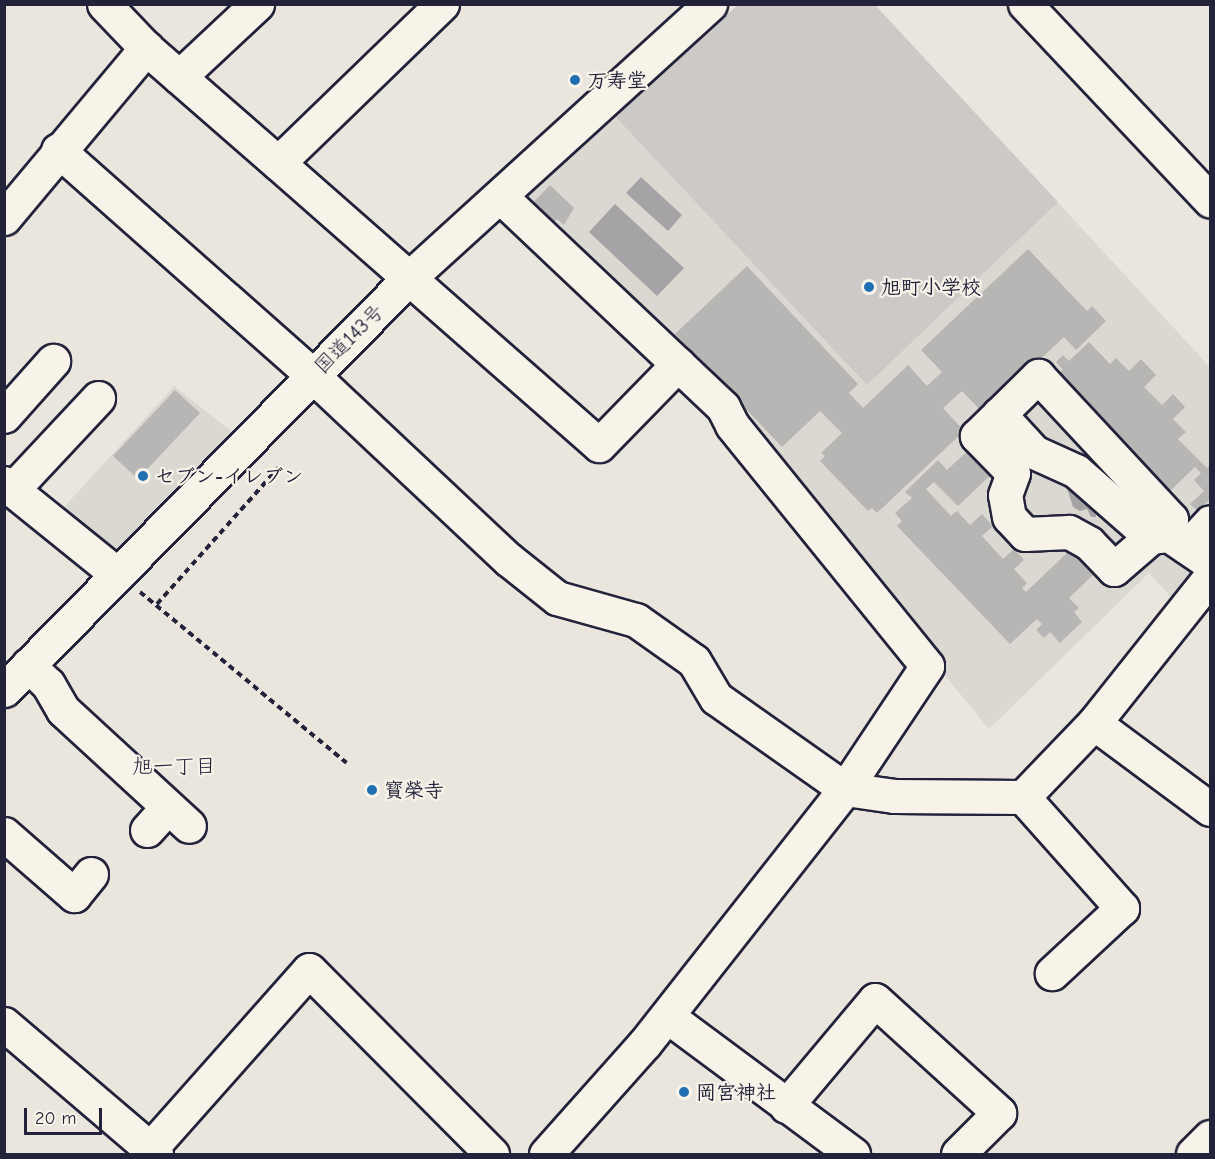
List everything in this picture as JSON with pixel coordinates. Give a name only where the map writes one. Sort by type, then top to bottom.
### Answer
[{"type":"main road","points":[[104,4],[146,48],[599,445],[678,364]]},
{"type":"main road","points":[[179,77],[257,4]]},
{"type":"main road","points":[[278,164],[442,4]]},
{"type":"main road","points":[[1025,4],[1210,200]]},
{"type":"main road","name":"国道143号","points":[[4,690],[409,278],[501,197],[696,9]]},
{"type":"main road","points":[[4,218],[58,150],[146,48]]},
{"type":"main road","points":[[58,150],[312,375],[508,559],[557,598],[636,620],[693,661],[716,698],[845,789],[894,796],[1023,797],[1094,723],[1210,577]]},
{"type":"main road","points":[[501,197],[723,407],[732,425],[927,666],[845,789],[667,1016],[546,1155]]},
{"type":"main road","points":[[4,416],[53,361]]},
{"type":"main road","points":[[1179,546],[1171,519],[1038,376],[977,436],[1013,473],[1005,495],[1009,517],[1025,534],[1069,532],[1092,546],[1114,569],[1179,546],[1210,522]]},
{"type":"main road","points":[[98,398],[8,487],[118,575]]},
{"type":"main road","points":[[999,414],[1034,452],[1076,471],[1125,512],[1179,546]]},
{"type":"main road","points":[[1092,546],[1125,512]]},
{"type":"main road","points":[[28,666],[48,684],[63,710],[168,821]]},
{"type":"main road","points":[[1094,723],[1210,809]]},
{"type":"main road","points":[[1023,797],[1122,908],[1052,973]]},
{"type":"main road","points":[[4,834],[83,892]]},
{"type":"main road","points":[[4,1024],[153,1152],[309,970],[492,1155]]},
{"type":"main road","points":[[786,1106],[874,1000],[999,1113],[958,1155]]},
{"type":"main road","points":[[667,1016],[853,1155]]},
{"type":"main road","points":[[1193,1155],[1210,1137]]},
{"type":"path","points":[[157,604],[279,467]]},
{"type":"path","points":[[118,575],[157,604],[347,763]]},
{"type":"shaded area","name":"旭町小学校","points":[[738,5],[875,5],[1210,367],[1210,550],[1173,599],[1149,573],[989,729],[735,420],[515,207]]},
{"type":"shaded area","points":[[738,5],[875,5],[1058,202],[867,385],[615,116]]},
{"type":"shaded area","points":[[641,177],[682,215],[668,231],[626,193]]},
{"type":"shaded area","points":[[615,204],[684,268],[657,296],[589,232]]},
{"type":"shaded area","name":"セブン-イレブン","points":[[174,386],[236,435],[111,559],[57,515]]},
{"type":"shaded area","points":[[1065,482],[1096,509],[1096,517],[1091,517],[1087,509],[1080,511],[1073,507]]},
{"type":"building","points":[[550,185],[574,208],[564,225],[557,219],[549,229],[527,209]]},
{"type":"building","points":[[1028,249],[1087,311],[1092,306],[1106,321],[1076,350],[1064,337],[983,413],[962,391],[943,408],[964,431],[877,513],[872,508],[868,511],[820,461],[825,456],[821,453],[842,433],[820,411],[782,447],[675,334],[747,266],[858,384],[849,393],[863,408],[908,365],[927,386],[942,372],[921,350]]},
{"type":"building","points":[[1089,342],[1110,364],[1116,358],[1129,371],[1141,359],[1156,375],[1144,387],[1162,405],[1173,394],[1185,407],[1173,419],[1186,432],[1178,439],[1207,468],[1210,465],[1210,499],[1198,511],[1190,504],[1204,491],[1194,480],[1201,473],[1195,467],[1169,492],[1056,376],[1063,370],[1056,362],[1063,355],[1069,361]]},
{"type":"building","points":[[175,390],[200,413],[138,479],[113,456]]},
{"type":"building","points":[[974,445],[997,469],[958,506],[934,482],[926,489],[951,516],[957,511],[970,525],[982,514],[993,526],[982,536],[1003,559],[1014,549],[1024,560],[1014,569],[1027,583],[1022,588],[1026,592],[1070,550],[1093,575],[1069,598],[1079,608],[1074,612],[1082,622],[1060,643],[1050,632],[1044,638],[1036,630],[1042,624],[1037,619],[1010,644],[897,526],[902,521],[895,513],[912,498],[905,492],[938,460],[947,470]]},
{"type":"place","name":"万寿堂","points":[[575,80]]},
{"type":"place","name":"旭町小学校","points":[[869,287]]},
{"type":"place","name":"セブン-イレブン","points":[[143,476]]},
{"type":"place","name":"寳榮寺","points":[[372,790]]},
{"type":"place","name":"岡宮神社","points":[[684,1092]]},
{"type":"district","name":"旭一丁目","points":[[174,766]]}]
